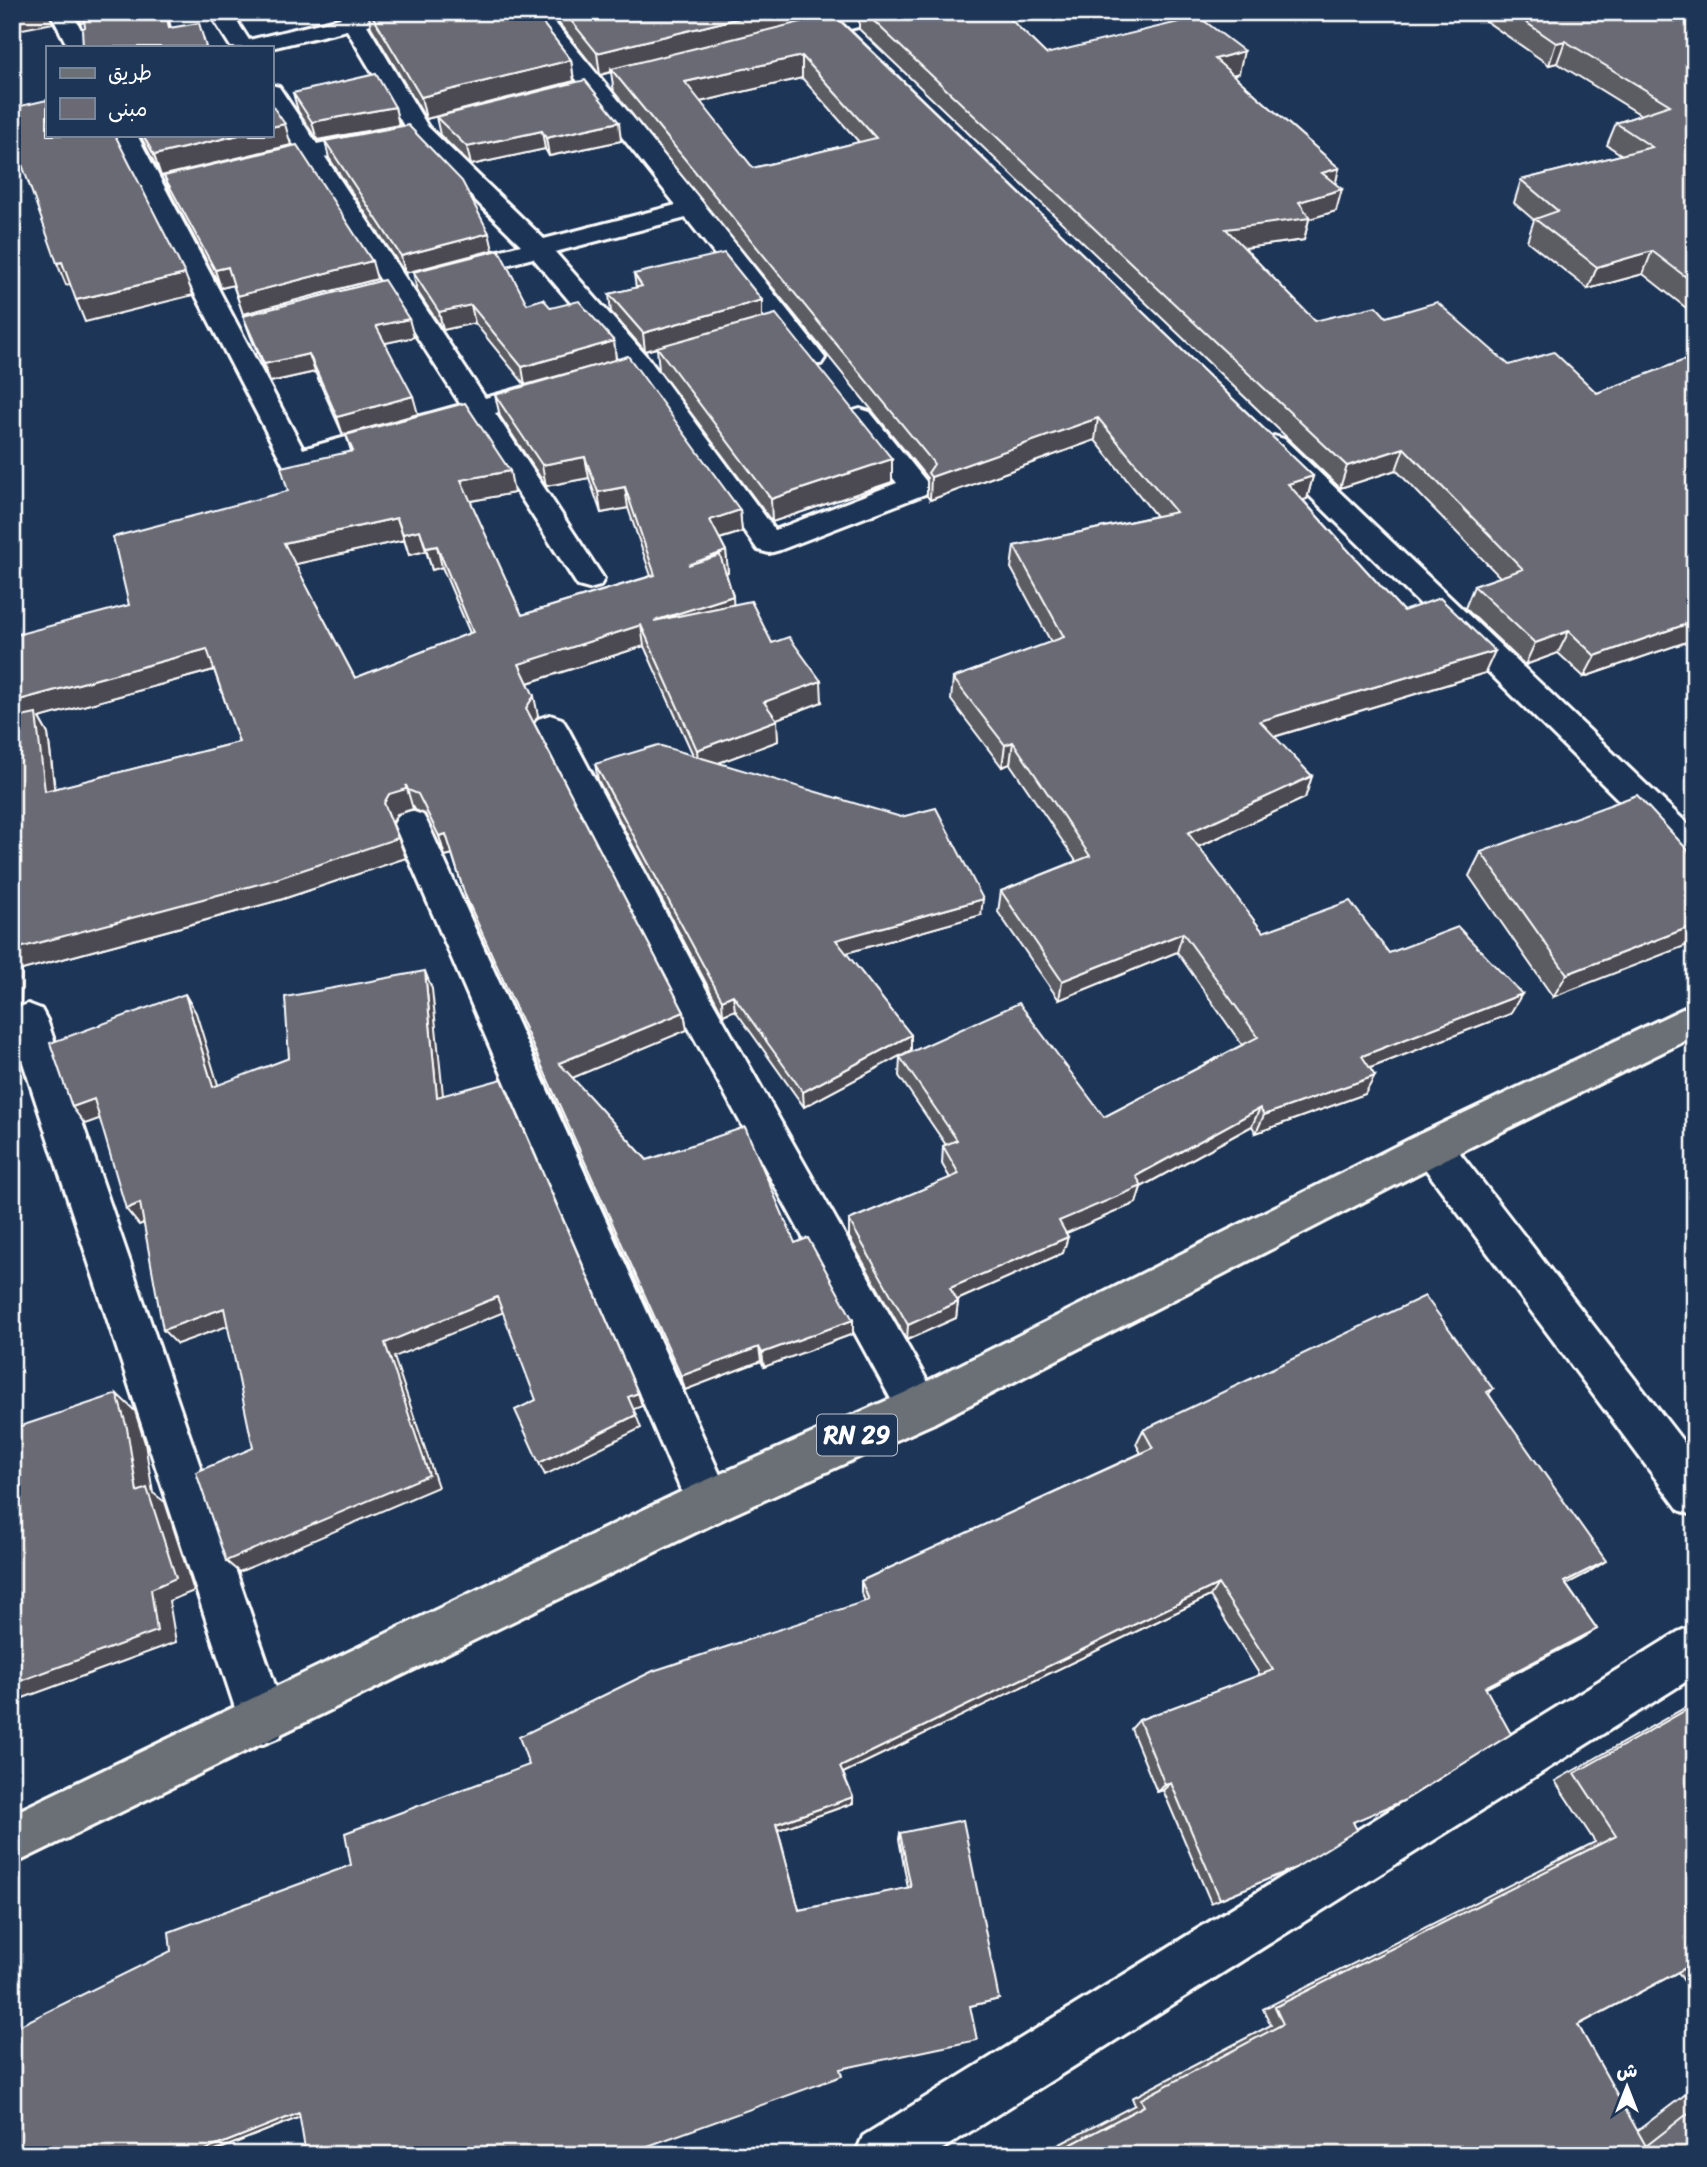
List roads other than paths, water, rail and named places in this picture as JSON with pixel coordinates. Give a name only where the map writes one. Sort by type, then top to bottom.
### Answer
[{"type":"main road","name":"RN 29","points":[[12,1840],[709,1502],[919,1408],[1432,1147],[1695,1018]]},
{"type":"street","points":[[61,12],[78,46]]},
{"type":"street","points":[[220,12],[244,46]]},
{"type":"street","points":[[249,46],[351,17],[394,12]]},
{"type":"street","points":[[534,12],[694,208],[770,327],[827,378]]},
{"type":"street","points":[[774,41],[849,34],[890,12]]},
{"type":"street","points":[[351,17],[418,131],[539,249],[638,364],[769,543],[915,488],[845,400]]},
{"type":"street","points":[[566,93],[619,79]]},
{"type":"street","points":[[273,95],[589,579]]},
{"type":"street","points":[[232,170],[310,151],[445,124]]},
{"type":"street","points":[[126,136],[153,188],[242,326],[295,461],[572,383]]},
{"type":"street","points":[[153,188],[179,182]]},
{"type":"street","points":[[373,292],[694,208]]},
{"type":"street","points":[[1255,426],[1695,853]]},
{"type":"street","points":[[550,727],[696,1006],[919,1408]]},
{"type":"street","points":[[411,824],[709,1502]]},
{"type":"street","points":[[28,1020],[263,1720]]},
{"type":"street","points":[[1432,1147],[1695,1494]]},
{"type":"street","points":[[882,2155],[1695,1649]]}]
